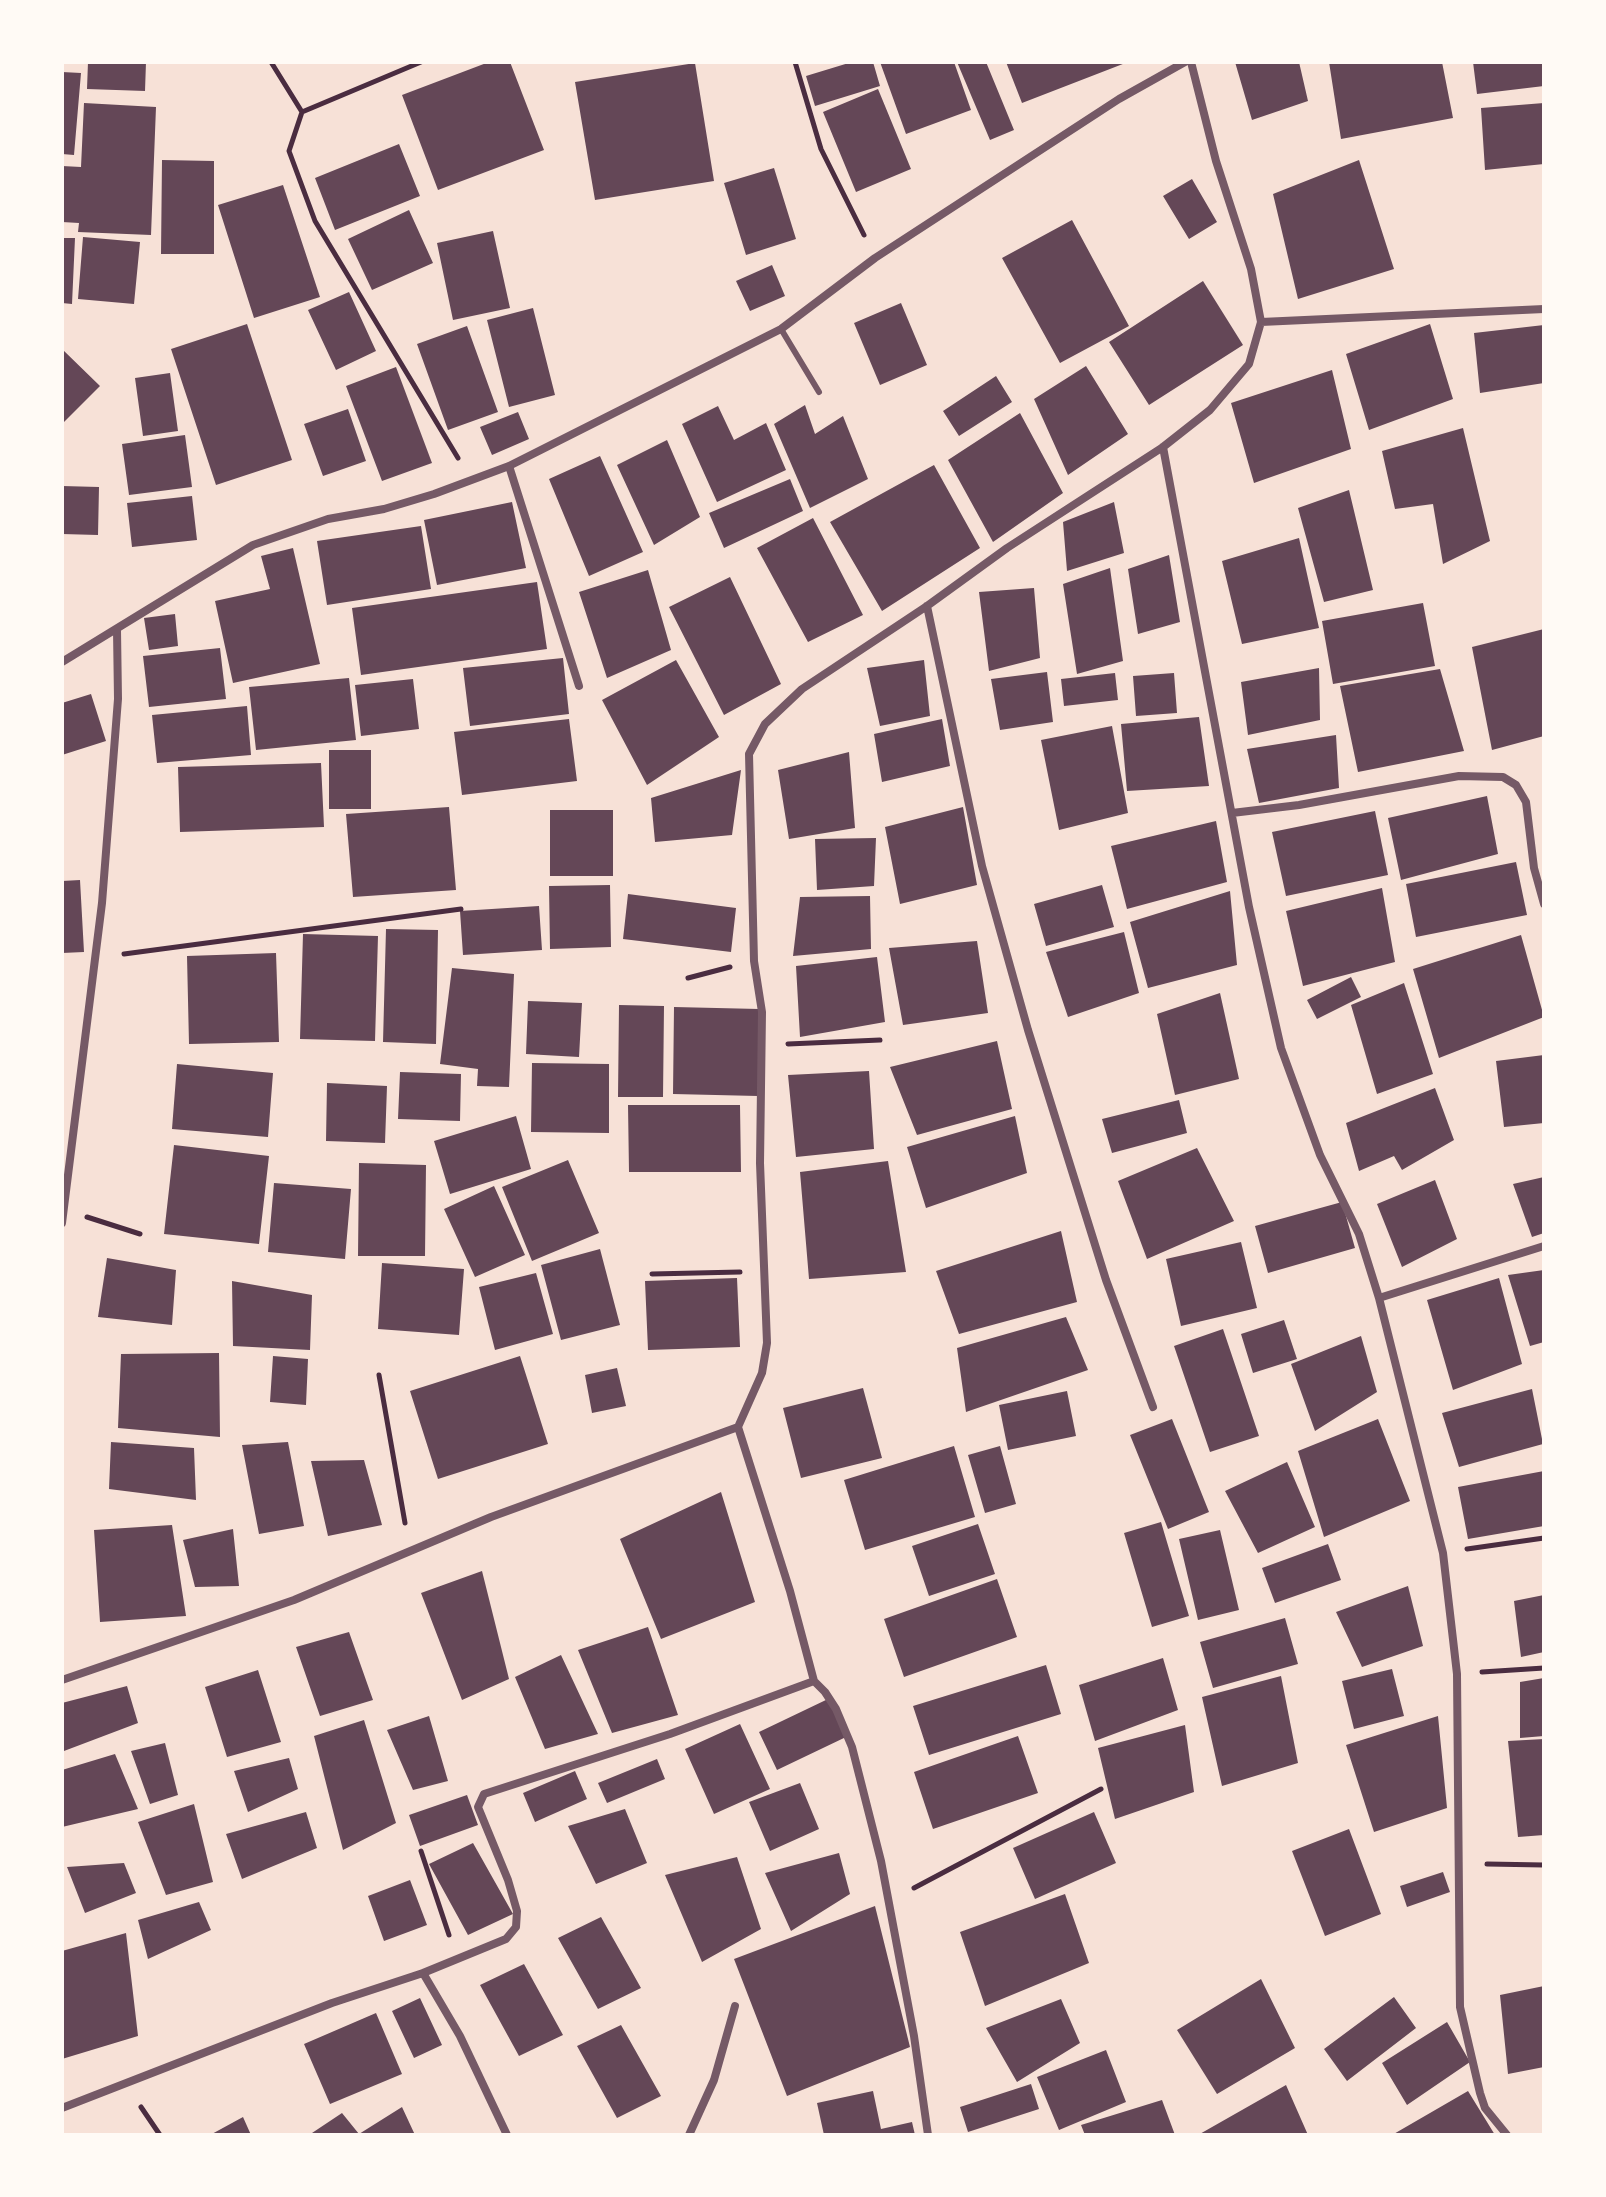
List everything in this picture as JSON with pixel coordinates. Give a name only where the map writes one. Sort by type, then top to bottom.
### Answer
[{"type":"street","points":[[62,662],[253,545],[328,519],[384,509],[509,466],[781,329],[875,258],[1119,99],[1188,62],[1251,269],[1261,322],[1249,364],[1210,410],[1163,447],[1007,548],[927,606],[802,689],[777,710],[756,738],[749,754],[754,961],[762,1012],[760,1163],[767,1343],[762,1373],[738,1427],[790,1591],[814,1681],[836,1709],[852,1747],[881,1861],[914,2036],[928,2135]]},
{"type":"street","points":[[1261,322],[1544,309]]},
{"type":"street","points":[[1163,447],[1249,907],[1281,1048],[1320,1155],[1359,1234],[1379,1298],[1443,1553],[1457,1674],[1460,2007],[1474,2076],[1485,2108],[1507,2135]]},
{"type":"street","points":[[509,466],[579,686]]},
{"type":"street","points":[[927,606],[982,866],[1011,971],[1106,1280],[1153,1407]]},
{"type":"street","points":[[62,1223],[95,958],[118,699],[117,630]]},
{"type":"street","points":[[1232,813],[1299,805],[1459,776],[1503,777],[1516,785],[1526,802],[1534,868],[1544,904]]},
{"type":"street","points":[[1379,1298],[1544,1246]]},
{"type":"street","points":[[62,1680],[294,1600],[491,1517],[738,1427]]},
{"type":"street","points":[[62,2108],[506,1939],[516,1927],[517,1911],[508,1880],[478,1807],[484,1794],[670,1734],[814,1681]]},
{"type":"street","points":[[423,1973],[460,2036],[507,2135]]},
{"type":"street","points":[[689,2135],[714,2080],[735,2006]]},
{"type":"lane","points":[[781,329],[819,392]]},
{"type":"path","points":[[271,62],[302,112]]},
{"type":"path","points":[[421,62],[302,112],[289,151],[315,221],[471,479]]},
{"type":"path","points":[[795,62],[821,149],[875,258]]},
{"type":"path","points":[[95,958],[461,909]]},
{"type":"path","points":[[688,978],[754,961]]},
{"type":"path","points":[[763,1045],[880,1040]]},
{"type":"path","points":[[63,1210],[140,1234]]},
{"type":"path","points":[[652,1274],[765,1270]]},
{"type":"path","points":[[379,1375],[411,1551]]},
{"type":"path","points":[[1443,1553],[1544,1538]]},
{"type":"path","points":[[1457,1674],[1544,1668]]},
{"type":"path","points":[[889,1902],[1101,1789]]},
{"type":"path","points":[[421,1851],[457,1958]]},
{"type":"path","points":[[1458,1864],[1544,1865]]},
{"type":"building","points":[[88,62],[146,62],[145,91],[87,89]]},
{"type":"building","points":[[489,62],[510,62],[544,150],[438,190],[402,95]]},
{"type":"building","points":[[852,62],[873,62],[880,86],[815,106],[806,76]]},
{"type":"building","points":[[880,62],[954,62],[971,110],[906,134]]},
{"type":"building","points":[[957,62],[986,62],[1014,130],[990,140]]},
{"type":"building","points":[[1006,62],[1128,62],[1022,103]]},
{"type":"building","points":[[1235,62],[1299,62],[1308,101],[1252,120]]},
{"type":"building","points":[[1329,62],[1442,62],[1453,118],[1341,139]]},
{"type":"building","points":[[1473,62],[1544,62],[1544,86],[1477,94]]},
{"type":"building","points":[[695,63],[714,181],[595,200],[575,82]]},
{"type":"building","points":[[62,72],[81,73],[74,155],[62,154]]},
{"type":"building","points":[[878,89],[911,169],[856,192],[823,112]]},
{"type":"building","points":[[84,103],[156,107],[151,235],[78,232],[79,223],[62,222],[62,166],[81,167]]},
{"type":"building","points":[[1544,103],[1544,164],[1485,170],[1481,108]]},
{"type":"building","points":[[399,144],[420,196],[335,230],[315,178]]},
{"type":"building","points":[[162,160],[214,161],[214,254],[161,254]]},
{"type":"building","points":[[1359,160],[1394,269],[1298,299],[1273,194]]},
{"type":"building","points":[[774,168],[796,239],[746,255],[724,183]]},
{"type":"building","points":[[1192,179],[1217,222],[1189,239],[1163,196]]},
{"type":"building","points":[[283,185],[320,297],[254,318],[218,205]]},
{"type":"building","points":[[409,210],[433,263],[372,290],[348,239]]},
{"type":"building","points":[[1072,220],[1129,326],[1060,363],[1002,258]]},
{"type":"building","points":[[493,231],[510,308],[453,320],[437,243]]},
{"type":"building","points":[[83,237],[140,242],[134,304],[78,299]]},
{"type":"building","points":[[62,238],[75,238],[72,304],[62,303]]},
{"type":"building","points":[[772,265],[785,296],[750,311],[736,281]]},
{"type":"building","points":[[1203,281],[1243,345],[1149,405],[1109,342]]},
{"type":"building","points":[[349,292],[376,351],[336,370],[308,310]]},
{"type":"building","points":[[901,303],[927,365],[880,385],[854,323]]},
{"type":"building","points":[[533,308],[555,395],[509,407],[487,320]]},
{"type":"building","points":[[247,324],[292,460],[216,485],[171,349]]},
{"type":"building","points":[[1430,324],[1453,399],[1369,430],[1346,354]]},
{"type":"building","points":[[1544,325],[1544,383],[1480,393],[1474,333]]},
{"type":"building","points":[[467,326],[498,412],[448,430],[417,344]]},
{"type":"building","points":[[62,349],[100,386],[62,424]]},
{"type":"building","points":[[1086,366],[1128,434],[1068,475],[1034,399]]},
{"type":"building","points":[[396,367],[432,463],[382,481],[346,386]]},
{"type":"building","points":[[1332,370],[1351,449],[1254,483],[1231,403]]},
{"type":"building","points":[[170,373],[178,431],[143,436],[135,378]]},
{"type":"building","points":[[996,376],[1012,402],[959,436],[943,411]]},
{"type":"building","points":[[805,405],[815,434],[843,416],[868,479],[810,508],[774,424]]},
{"type":"building","points":[[718,406],[734,440],[766,423],[786,470],[717,502],[682,424]]},
{"type":"building","points":[[348,409],[366,461],[323,476],[304,424]]},
{"type":"building","points":[[518,412],[529,439],[492,455],[480,427]]},
{"type":"building","points":[[1020,413],[1063,493],[993,542],[948,460]]},
{"type":"building","points":[[1463,428],[1490,541],[1443,564],[1433,504],[1395,509],[1382,451]]},
{"type":"building","points":[[185,435],[192,487],[129,495],[122,444]]},
{"type":"building","points":[[667,440],[700,517],[654,545],[617,465]]},
{"type":"building","points":[[600,456],[643,552],[589,576],[549,479]]},
{"type":"building","points":[[934,465],[980,548],[882,611],[830,522]]},
{"type":"building","points":[[790,479],[803,511],[724,548],[709,513]]},
{"type":"building","points":[[62,486],[99,487],[98,535],[62,534]]},
{"type":"building","points":[[1349,490],[1373,590],[1324,602],[1298,508]]},
{"type":"building","points":[[192,496],[197,540],[132,547],[127,503]]},
{"type":"building","points":[[512,502],[526,568],[437,585],[424,520]]},
{"type":"building","points":[[1114,502],[1124,553],[1067,571],[1063,522]]},
{"type":"building","points":[[813,518],[863,615],[808,642],[757,548]]},
{"type":"building","points":[[421,526],[431,589],[327,605],[317,541]]},
{"type":"building","points":[[1299,538],[1319,628],[1242,644],[1222,561]]},
{"type":"building","points":[[293,548],[320,664],[233,683],[215,601],[270,589],[261,556]]},
{"type":"building","points":[[1169,555],[1180,622],[1138,634],[1128,569]]},
{"type":"building","points":[[1110,568],[1123,661],[1077,674],[1063,584]]},
{"type":"building","points":[[648,570],[671,650],[607,678],[579,592]]},
{"type":"building","points":[[730,577],[781,684],[724,715],[669,607]]},
{"type":"building","points":[[537,582],[547,649],[361,675],[352,608]]},
{"type":"building","points":[[1034,588],[1040,658],[989,671],[979,592]]},
{"type":"building","points":[[1423,603],[1435,666],[1333,684],[1322,621]]},
{"type":"building","points":[[175,614],[178,646],[149,650],[144,618]]},
{"type":"building","points":[[1544,629],[1544,736],[1492,750],[1472,647]]},
{"type":"building","points":[[220,648],[226,699],[149,707],[143,656]]},
{"type":"building","points":[[563,658],[569,714],[470,726],[463,668]]},
{"type":"building","points":[[676,660],[719,737],[647,785],[602,700]]},
{"type":"building","points":[[924,660],[930,716],[880,726],[867,668]]},
{"type":"building","points":[[1319,668],[1320,720],[1248,735],[1241,682]]},
{"type":"building","points":[[1440,669],[1464,751],[1358,772],[1340,686]]},
{"type":"building","points":[[1047,672],[1053,722],[1000,730],[991,679]]},
{"type":"building","points":[[1115,673],[1118,700],[1064,706],[1061,679]]},
{"type":"building","points":[[1174,673],[1177,713],[1136,716],[1133,676]]},
{"type":"building","points":[[349,678],[356,740],[256,750],[249,687]]},
{"type":"building","points":[[413,679],[419,729],[361,736],[355,685]]},
{"type":"building","points":[[91,694],[106,741],[62,755],[62,703]]},
{"type":"building","points":[[247,706],[251,755],[157,763],[152,715]]},
{"type":"building","points":[[1199,717],[1209,786],[1127,791],[1121,724]]},
{"type":"building","points":[[569,719],[577,781],[462,795],[454,732]]},
{"type":"building","points":[[942,719],[950,766],[882,782],[874,734]]},
{"type":"building","points":[[1112,726],[1128,813],[1059,830],[1041,740]]},
{"type":"building","points":[[1336,735],[1339,788],[1259,803],[1247,749]]},
{"type":"building","points":[[329,750],[371,750],[371,809],[329,809]]},
{"type":"building","points":[[849,752],[855,828],[789,839],[778,770]]},
{"type":"building","points":[[321,763],[324,827],[180,832],[178,767]]},
{"type":"building","points":[[741,770],[732,835],[655,842],[651,798]]},
{"type":"building","points":[[1487,796],[1498,854],[1401,880],[1388,818]]},
{"type":"building","points":[[449,807],[456,890],[353,897],[346,814]]},
{"type":"building","points":[[963,807],[977,885],[900,904],[885,827]]},
{"type":"building","points":[[550,810],[613,810],[613,876],[550,876]]},
{"type":"building","points":[[1375,811],[1388,875],[1286,896],[1272,832]]},
{"type":"building","points":[[1216,821],[1227,882],[1127,909],[1111,846]]},
{"type":"building","points":[[876,838],[874,886],[817,890],[815,839]]},
{"type":"building","points":[[1516,862],[1527,915],[1416,937],[1406,884]]},
{"type":"building","points":[[80,880],[84,952],[62,953],[62,881]]},
{"type":"building","points":[[610,885],[611,947],[550,949],[549,886]]},
{"type":"building","points":[[1102,885],[1114,927],[1046,946],[1034,904]]},
{"type":"building","points":[[1382,888],[1395,962],[1303,986],[1286,911]]},
{"type":"building","points":[[1230,891],[1237,965],[1148,988],[1130,922]]},
{"type":"building","points":[[628,894],[736,908],[731,952],[623,939]]},
{"type":"building","points":[[870,896],[871,949],[793,956],[800,897]]},
{"type":"building","points":[[539,906],[542,950],[463,955],[460,911]]},
{"type":"building","points":[[386,929],[438,930],[436,1044],[383,1042]]},
{"type":"building","points":[[1124,932],[1139,993],[1068,1017],[1046,952]]},
{"type":"building","points":[[303,934],[378,936],[375,1041],[300,1039]]},
{"type":"building","points":[[1521,935],[1544,1017],[1439,1058],[1413,969]]},
{"type":"building","points":[[977,941],[988,1013],[903,1025],[889,948]]},
{"type":"building","points":[[276,953],[279,1042],[189,1044],[187,956]]},
{"type":"building","points":[[877,957],[885,1022],[800,1037],[796,966]]},
{"type":"building","points":[[452,968],[514,974],[509,1087],[477,1086],[478,1069],[440,1064]]},
{"type":"building","points":[[1351,977],[1361,997],[1317,1019],[1307,1000]]},
{"type":"building","points":[[1404,983],[1433,1074],[1377,1094],[1351,1005]]},
{"type":"building","points":[[1220,993],[1239,1079],[1175,1095],[1157,1014]]},
{"type":"building","points":[[528,1001],[582,1003],[579,1057],[526,1054]]},
{"type":"building","points":[[619,1005],[664,1006],[663,1097],[618,1097]]},
{"type":"building","points":[[674,1007],[759,1009],[758,1096],[673,1094]]},
{"type":"building","points":[[997,1041],[1012,1109],[917,1135],[890,1067]]},
{"type":"building","points":[[1544,1055],[1544,1123],[1504,1127],[1496,1061]]},
{"type":"building","points":[[532,1063],[609,1064],[609,1133],[531,1132]]},
{"type":"building","points":[[177,1064],[273,1073],[268,1137],[172,1129]]},
{"type":"building","points":[[869,1071],[874,1149],[796,1157],[788,1075]]},
{"type":"building","points":[[400,1072],[461,1074],[460,1121],[398,1119]]},
{"type":"building","points":[[327,1083],[387,1086],[385,1143],[326,1141]]},
{"type":"building","points":[[1435,1088],[1454,1140],[1402,1170],[1394,1156],[1359,1171],[1346,1123]]},
{"type":"building","points":[[1179,1100],[1187,1133],[1112,1153],[1102,1119]]},
{"type":"building","points":[[628,1105],[740,1105],[741,1172],[629,1172]]},
{"type":"building","points":[[516,1116],[531,1169],[450,1194],[434,1141]]},
{"type":"building","points":[[1015,1116],[1027,1173],[926,1208],[907,1147]]},
{"type":"building","points":[[174,1145],[269,1156],[259,1244],[164,1234]]},
{"type":"building","points":[[1197,1148],[1234,1221],[1147,1259],[1118,1181]]},
{"type":"building","points":[[568,1160],[599,1233],[532,1261],[502,1187]]},
{"type":"building","points":[[888,1161],[906,1272],[809,1279],[800,1172]]},
{"type":"building","points":[[359,1163],[426,1165],[425,1256],[358,1256]]},
{"type":"building","points":[[1544,1177],[1544,1233],[1532,1237],[1513,1184]]},
{"type":"building","points":[[1435,1180],[1457,1239],[1402,1267],[1377,1204]]},
{"type":"building","points":[[274,1183],[351,1189],[345,1259],[268,1252]]},
{"type":"building","points":[[494,1186],[525,1255],[475,1277],[444,1209]]},
{"type":"building","points":[[1342,1202],[1355,1248],[1268,1273],[1255,1226]]},
{"type":"building","points":[[1061,1231],[1077,1302],[959,1334],[936,1271]]},
{"type":"building","points":[[1241,1242],[1257,1308],[1181,1326],[1166,1259]]},
{"type":"building","points":[[600,1249],[620,1325],[561,1340],[541,1265]]},
{"type":"building","points":[[107,1258],[176,1270],[172,1325],[98,1317]]},
{"type":"building","points":[[382,1263],[464,1269],[459,1335],[378,1329]]},
{"type":"building","points":[[1544,1270],[1544,1342],[1530,1346],[1508,1275]]},
{"type":"building","points":[[536,1273],[553,1334],[495,1350],[479,1287]]},
{"type":"building","points":[[737,1278],[740,1347],[648,1350],[645,1281]]},
{"type":"building","points":[[1499,1278],[1522,1364],[1453,1390],[1427,1300]]},
{"type":"building","points":[[232,1281],[312,1295],[310,1350],[233,1346]]},
{"type":"building","points":[[1066,1317],[1088,1370],[966,1412],[957,1348]]},
{"type":"building","points":[[1284,1320],[1297,1359],[1253,1373],[1241,1334]]},
{"type":"building","points":[[1223,1329],[1259,1436],[1210,1452],[1174,1346]]},
{"type":"building","points":[[1361,1336],[1377,1392],[1315,1431],[1291,1364]]},
{"type":"building","points":[[219,1353],[220,1437],[118,1428],[121,1354]]},
{"type":"building","points":[[273,1356],[308,1359],[306,1405],[270,1402]]},
{"type":"building","points":[[520,1356],[548,1444],[438,1479],[410,1391]]},
{"type":"building","points":[[617,1368],[626,1406],[592,1413],[585,1375]]},
{"type":"building","points":[[863,1388],[882,1458],[801,1478],[783,1408]]},
{"type":"building","points":[[1532,1389],[1543,1444],[1459,1467],[1442,1413]]},
{"type":"building","points":[[1067,1391],[1076,1436],[1008,1450],[999,1405]]},
{"type":"building","points":[[1172,1419],[1209,1512],[1168,1529],[1130,1435]]},
{"type":"building","points":[[1378,1419],[1410,1501],[1324,1537],[1298,1451]]},
{"type":"building","points":[[111,1442],[194,1448],[196,1500],[109,1489]]},
{"type":"building","points":[[288,1442],[304,1526],[259,1534],[242,1445]]},
{"type":"building","points":[[954,1446],[975,1517],[865,1550],[844,1480]]},
{"type":"building","points":[[1000,1446],[1016,1504],[985,1513],[968,1455]]},
{"type":"building","points":[[364,1460],[382,1525],[328,1536],[311,1461]]},
{"type":"building","points":[[1287,1462],[1315,1527],[1258,1553],[1225,1491]]},
{"type":"building","points":[[1544,1471],[1544,1526],[1468,1539],[1458,1487]]},
{"type":"building","points":[[721,1492],[755,1602],[661,1639],[620,1539]]},
{"type":"building","points":[[1161,1522],[1189,1616],[1152,1627],[1124,1533]]},
{"type":"building","points":[[978,1524],[995,1574],[929,1596],[912,1546]]},
{"type":"building","points":[[172,1525],[186,1616],[100,1622],[94,1530]]},
{"type":"building","points":[[233,1529],[239,1586],[195,1587],[183,1540]]},
{"type":"building","points":[[1220,1530],[1239,1610],[1198,1620],[1179,1539]]},
{"type":"building","points":[[1328,1544],[1341,1580],[1275,1603],[1262,1568]]},
{"type":"building","points":[[482,1571],[509,1679],[462,1700],[421,1593]]},
{"type":"building","points":[[997,1579],[1017,1637],[904,1677],[884,1619]]},
{"type":"building","points":[[1408,1586],[1423,1646],[1362,1667],[1336,1612]]},
{"type":"building","points":[[1544,1595],[1544,1652],[1521,1657],[1514,1601]]},
{"type":"building","points":[[1285,1618],[1298,1664],[1213,1688],[1200,1642]]},
{"type":"building","points":[[648,1627],[678,1715],[612,1733],[578,1650]]},
{"type":"building","points":[[349,1632],[373,1700],[320,1716],[296,1647]]},
{"type":"building","points":[[561,1655],[598,1734],[545,1749],[515,1677]]},
{"type":"building","points":[[1163,1658],[1178,1710],[1095,1741],[1079,1685]]},
{"type":"building","points":[[1046,1665],[1061,1714],[929,1755],[913,1706]]},
{"type":"building","points":[[1392,1669],[1404,1716],[1354,1729],[1342,1681]]},
{"type":"building","points":[[258,1670],[281,1742],[227,1757],[205,1687]]},
{"type":"building","points":[[1281,1676],[1298,1763],[1222,1786],[1202,1697]]},
{"type":"building","points":[[1544,1678],[1544,1736],[1520,1738],[1520,1682]]},
{"type":"building","points":[[127,1686],[138,1723],[64,1751],[62,1703]]},
{"type":"building","points":[[828,1699],[846,1737],[777,1770],[759,1732]]},
{"type":"building","points":[[429,1716],[448,1781],[413,1790],[387,1730]]},
{"type":"building","points":[[1438,1716],[1447,1808],[1374,1832],[1346,1745]]},
{"type":"building","points":[[364,1720],[396,1823],[343,1850],[314,1736]]},
{"type":"building","points":[[740,1724],[770,1789],[714,1814],[685,1749]]},
{"type":"building","points":[[1185,1725],[1194,1792],[1115,1819],[1098,1748]]},
{"type":"building","points":[[1018,1736],[1038,1793],[933,1829],[914,1772]]},
{"type":"building","points":[[1544,1739],[1544,1835],[1518,1837],[1508,1741]]},
{"type":"building","points":[[165,1743],[178,1795],[150,1804],[131,1751]]},
{"type":"building","points":[[115,1754],[138,1809],[62,1827],[62,1770]]},
{"type":"building","points":[[289,1758],[298,1789],[248,1812],[234,1771]]},
{"type":"building","points":[[657,1759],[665,1779],[607,1803],[598,1783]]},
{"type":"building","points":[[575,1771],[587,1799],[535,1822],[523,1793]]},
{"type":"building","points":[[800,1783],[819,1829],[770,1851],[749,1802]]},
{"type":"building","points":[[467,1795],[478,1825],[420,1846],[409,1815]]},
{"type":"building","points":[[194,1804],[213,1882],[166,1895],[138,1822]]},
{"type":"building","points":[[625,1809],[647,1863],[596,1884],[568,1826]]},
{"type":"building","points":[[306,1812],[317,1848],[242,1879],[226,1834]]},
{"type":"building","points":[[1094,1812],[1116,1863],[1035,1899],[1013,1848]]},
{"type":"building","points":[[1349,1829],[1381,1914],[1325,1936],[1292,1851]]},
{"type":"building","points":[[473,1843],[513,1914],[468,1935],[429,1864]]},
{"type":"building","points":[[839,1853],[850,1894],[791,1931],[765,1873]]},
{"type":"building","points":[[737,1857],[761,1929],[702,1962],[665,1875]]},
{"type":"building","points":[[124,1863],[136,1893],[85,1913],[67,1867]]},
{"type":"building","points":[[1443,1872],[1450,1892],[1407,1907],[1400,1886]]},
{"type":"building","points":[[410,1880],[427,1925],[384,1941],[368,1896]]},
{"type":"building","points":[[1065,1894],[1089,1963],[985,2006],[960,1932]]},
{"type":"building","points":[[199,1902],[211,1930],[148,1959],[138,1920]]},
{"type":"building","points":[[875,1906],[910,2047],[787,2096],[734,1959]]},
{"type":"building","points":[[601,1917],[641,1988],[598,2009],[558,1938]]},
{"type":"building","points":[[126,1933],[138,2036],[62,2059],[62,1951]]},
{"type":"building","points":[[524,1964],[563,2035],[519,2056],[480,1985]]},
{"type":"building","points":[[1261,1979],[1295,2048],[1217,2094],[1177,2030]]},
{"type":"building","points":[[1544,1986],[1544,2067],[1508,2074],[1500,1995]]},
{"type":"building","points":[[1394,1997],[1416,2028],[1347,2081],[1324,2049]]},
{"type":"building","points":[[420,1998],[442,2045],[414,2058],[392,2011]]},
{"type":"building","points":[[1061,1999],[1080,2043],[1017,2082],[986,2028]]},
{"type":"building","points":[[376,2013],[402,2074],[330,2104],[304,2044]]},
{"type":"building","points":[[1447,2022],[1470,2062],[1407,2105],[1382,2063]]},
{"type":"building","points":[[621,2025],[661,2096],[617,2118],[577,2046]]},
{"type":"building","points":[[1106,2050],[1126,2102],[1059,2130],[1037,2077]]},
{"type":"building","points":[[1031,2084],[1039,2109],[968,2132],[960,2107]]},
{"type":"building","points":[[1286,2085],[1308,2135],[1198,2135]]},
{"type":"building","points":[[873,2091],[881,2129],[912,2122],[915,2135],[824,2135],[817,2103]]},
{"type":"building","points":[[1468,2091],[1495,2135],[1392,2135]]},
{"type":"building","points":[[1162,2100],[1175,2135],[1085,2135],[1081,2125]]},
{"type":"building","points":[[402,2107],[415,2135],[309,2135],[342,2113],[359,2134]]},
{"type":"building","points":[[243,2117],[251,2135],[210,2135]]}]
